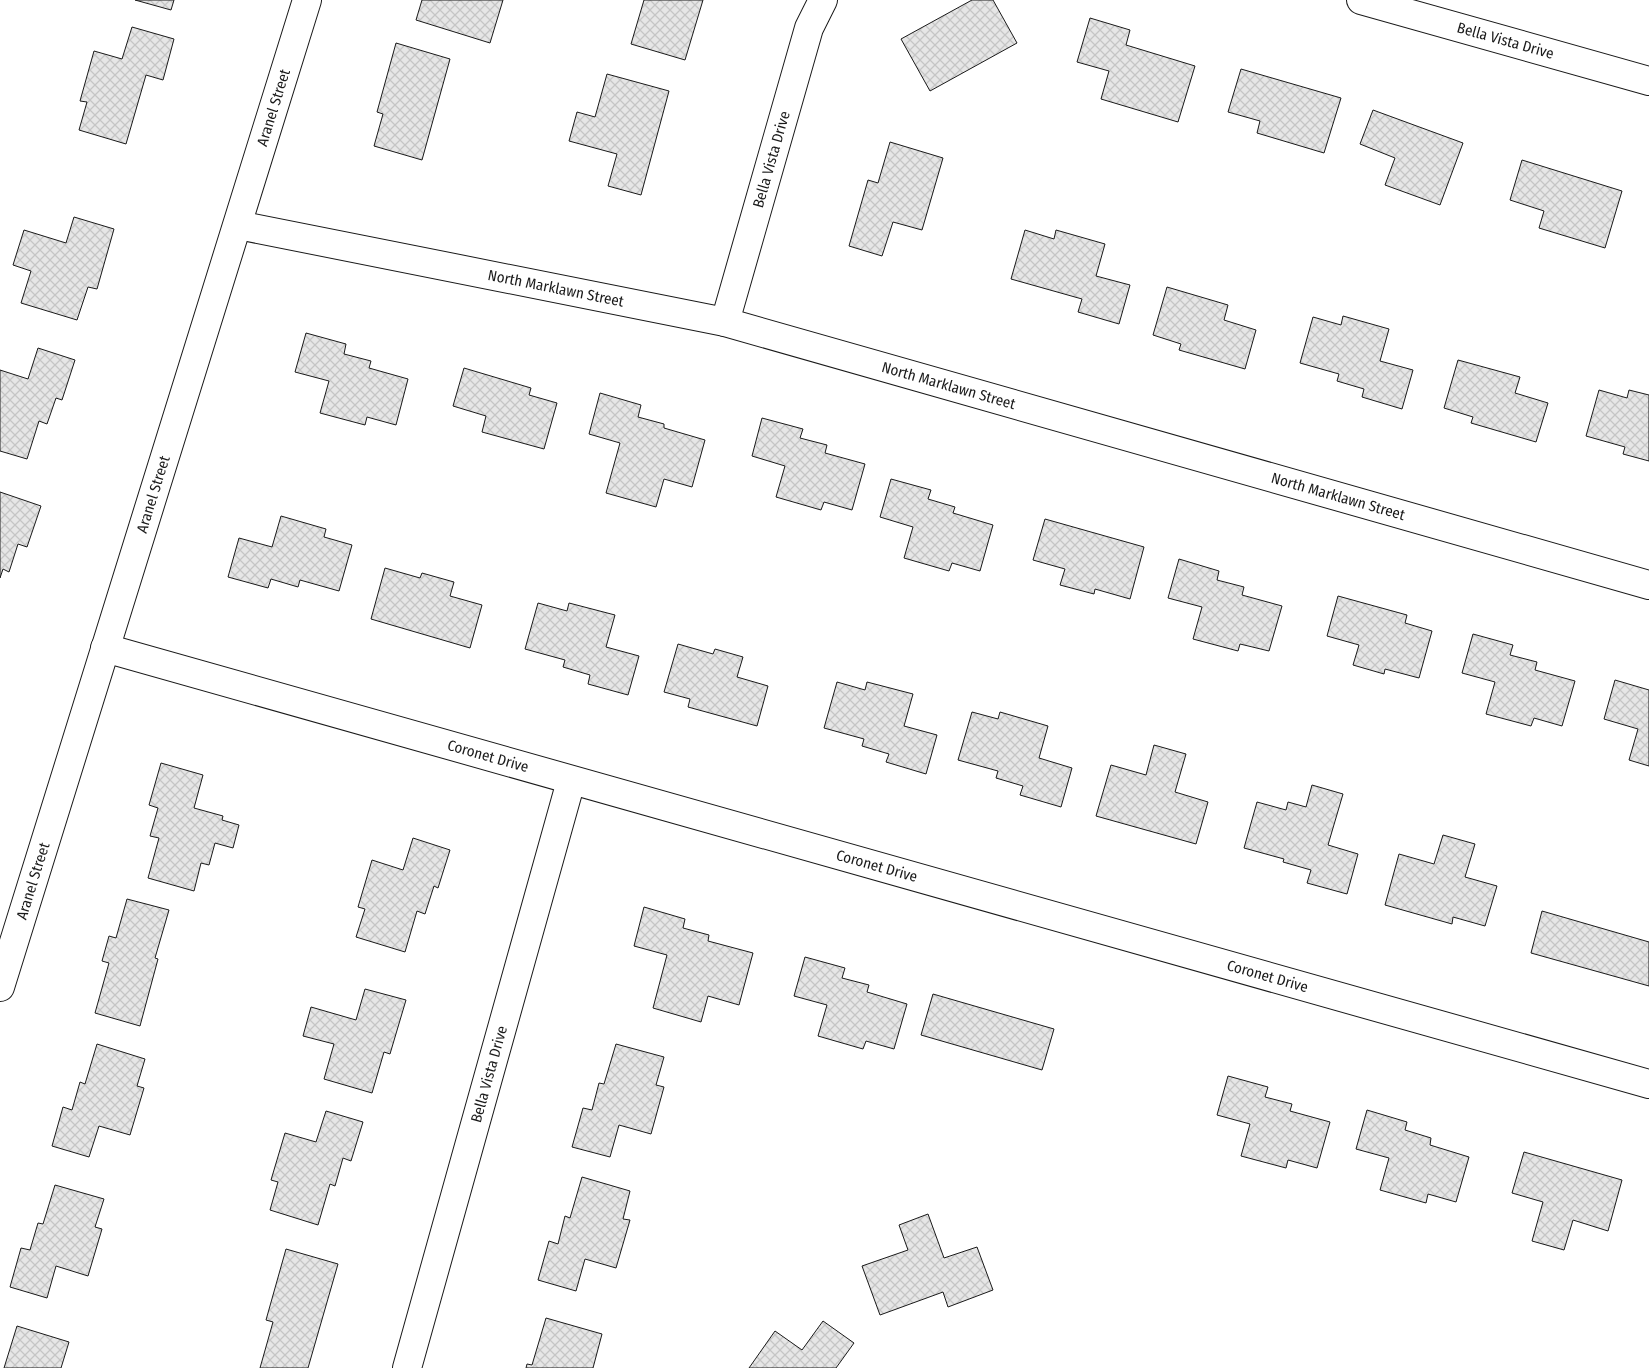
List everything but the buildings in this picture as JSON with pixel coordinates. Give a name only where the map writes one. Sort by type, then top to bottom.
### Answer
[{"type":"street","name":"Aranel Street","points":[[0,987],[307,0]]},
{"type":"street","name":"Bella Vista Drive","points":[[725,322],[809,28],[823,0]]},
{"type":"street","name":"Bella Vista Drive","points":[[1361,0],[1649,82]]},
{"type":"street","name":"North Marklawn Street","points":[[238,225],[725,322],[1649,585]]},
{"type":"street","name":"Coronet Drive","points":[[105,648],[1649,1084]]},
{"type":"street","name":"Bella Vista Drive","points":[[407,1368],[571,781]]}]
